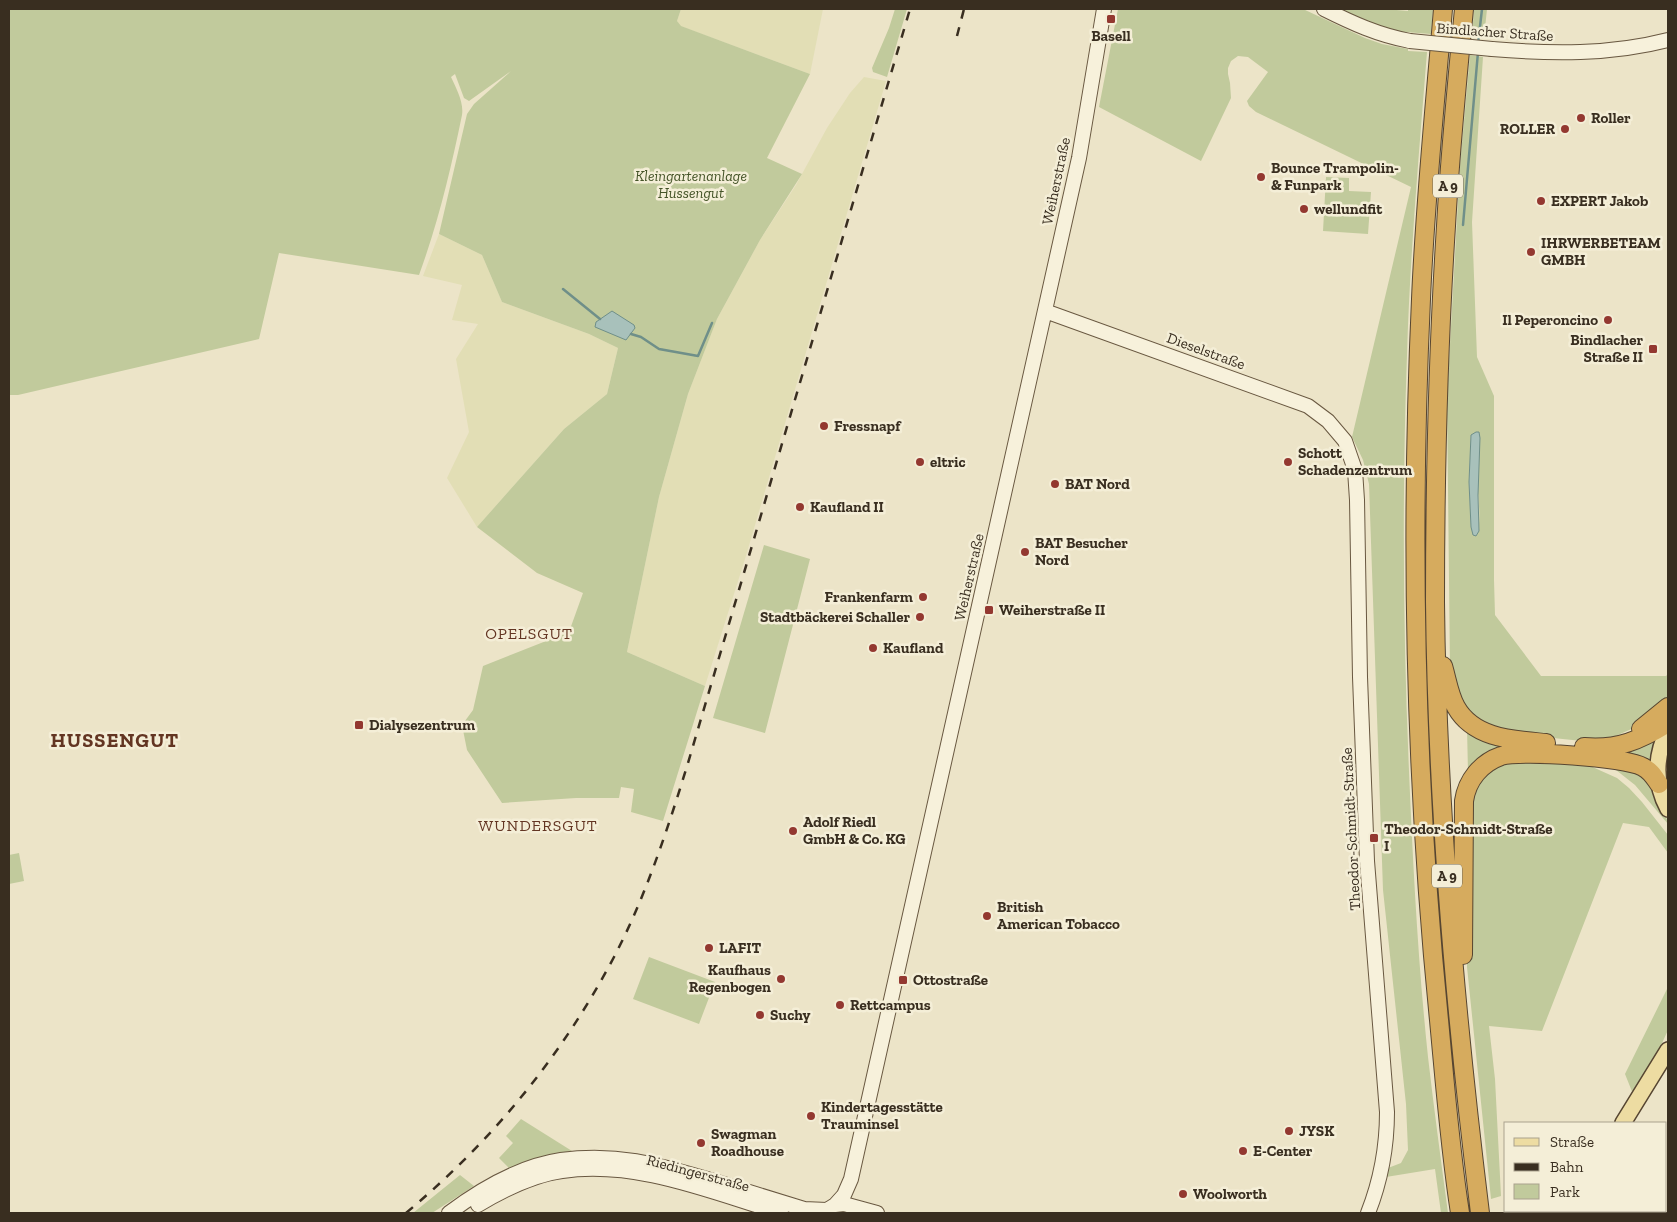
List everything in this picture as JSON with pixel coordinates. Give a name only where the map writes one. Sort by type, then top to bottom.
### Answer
[{"type":"highway","name":"A 9","points":[[1444,9],[1429,170],[1421,298],[1416,482],[1417,673],[1424,845],[1430,928],[1459,1212]]},
{"type":"highway","name":"A 9","points":[[1464,9],[1450,165],[1438,364],[1435,602],[1443,817],[1450,934],[1480,1213]]},
{"type":"highway","points":[[1436,645],[1456,706],[1471,724],[1485,732],[1500,737],[1591,748],[1618,746],[1632,742],[1668,723]]},
{"type":"highway","points":[[1618,746],[1668,707]]},
{"type":"highway","points":[[1458,1010],[1462,956],[1464,801],[1466,789],[1476,772],[1491,761],[1502,756],[1526,753],[1598,758],[1633,763],[1644,767],[1652,773],[1659,784]]},
{"type":"main road","points":[[1668,729],[1658,760],[1659,784],[1668,810]]},
{"type":"main road","points":[[1624,1122],[1668,1050]]},
{"type":"street","name":"Weiherstraße","points":[[850,1179],[1079,158],[1104,9]]},
{"type":"street","name":"Bindlacher Straße","points":[[1324,9],[1347,21],[1385,36],[1410,41],[1533,53],[1570,54],[1630,48],[1668,40]]},
{"type":"street","name":"Dieselstraße","points":[[1045,311],[1308,406],[1328,421],[1345,441]]},
{"type":"street","name":"Theodor-Schmidt-Straße","points":[[1345,441],[1355,470],[1357,500],[1360,677],[1367,861],[1387,1112],[1387,1140],[1382,1168],[1368,1213]]},
{"type":"street","name":"Riedingerstraße","points":[[449,1213],[510,1176],[533,1167],[559,1160],[615,1158],[653,1163],[804,1209],[829,1209],[853,1205],[872,1212]]},
{"type":"street","name":"Riedingerstraße","points":[[464,1213],[514,1186],[536,1177],[561,1171],[601,1169],[635,1172],[674,1181],[781,1213]]},
{"type":"street","points":[[804,1209],[830,1200],[839,1194],[850,1179]]},
{"type":"street","points":[[829,1209],[844,1195],[850,1179]]},
{"type":"street","points":[[850,1179],[855,1197],[872,1212]]},
{"type":"street","points":[[708,1191],[732,1187]]},
{"type":"shaded area","points":[[681,9],[823,9],[810,74],[680,26],[677,21]]},
{"type":"shaded area","points":[[864,77],[886,81],[745,559],[705,686],[627,652],[659,497],[688,394],[717,319],[760,240],[796,185],[827,128],[850,93]]},
{"type":"shaded area","points":[[439,234],[482,255],[502,302],[589,334],[618,348],[607,394],[564,429],[477,527],[447,478],[469,432],[456,359],[478,324],[452,320],[462,285],[423,276]]},
{"type":"green space","name":"Kleingartenanlage Hussengut","points":[[9,9],[681,9],[677,21],[681,26],[810,74],[767,158],[802,174],[760,240],[717,319],[688,394],[659,497],[627,652],[705,686],[663,821],[631,812],[634,789],[621,787],[619,798],[576,798],[502,803],[467,750],[462,725],[473,710],[483,666],[569,632],[583,593],[537,573],[477,527],[564,429],[607,394],[618,348],[589,334],[502,302],[482,255],[439,234],[467,114],[474,104],[511,71],[469,101],[464,98],[455,74],[451,77],[461,100],[462,115],[443,196],[419,275],[279,253],[259,339],[18,395],[9,395]]},
{"type":"green space","points":[[895,9],[907,9],[887,77],[873,72],[872,68]]},
{"type":"green space","points":[[1118,9],[1303,9],[1382,44],[1408,49],[1408,51],[1427,52],[1408,317],[1404,459],[1404,615],[1414,878],[1424,1021],[1448,1213],[1441,1213],[1435,1169],[1386,1177],[1388,1168],[1401,1163],[1408,1150],[1406,1104],[1383,890],[1369,484],[1363,460],[1352,437],[1411,187],[1256,112],[1249,106],[1247,101],[1268,72],[1248,57],[1238,56],[1231,61],[1228,74],[1231,98],[1201,161],[1099,107]]},
{"type":"green space","points":[[1334,9],[1408,11],[1408,9],[1433,9],[1431,34],[1406,32],[1405,35],[1400,34]]},
{"type":"green space","points":[[1474,9],[1487,9],[1484,38],[1472,37]]},
{"type":"green space","points":[[1470,55],[1483,57],[1472,222],[1477,357],[1494,396],[1495,615],[1541,676],[1666,676],[1668,674],[1668,702],[1636,727],[1611,738],[1582,741],[1500,731],[1475,719],[1458,699],[1450,669],[1447,398],[1460,165]],"holes":[[[1471,435],[1479,503],[1476,536],[1471,527],[1469,482]]]},
{"type":"green space","points":[[1326,177],[1349,178],[1349,191],[1371,192],[1368,234],[1323,231]]},
{"type":"green space","points":[[764,545],[810,559],[765,733],[713,718]]},
{"type":"green space","points":[[1467,728],[1520,746],[1468,772]]},
{"type":"green space","points":[[1660,731],[1652,765],[1572,750]]},
{"type":"green space","points":[[1508,760],[1588,765],[1617,778],[1642,802],[1668,835],[1668,853],[1649,827],[1623,823],[1542,1031],[1489,1026],[1495,1079],[1501,1196],[1491,1199],[1467,967],[1470,802],[1485,772]]},
{"type":"green space","points":[[1616,767],[1646,773],[1668,824],[1635,785],[1616,770]]},
{"type":"green space","points":[[19,853],[24,881],[9,884],[9,855]]},
{"type":"green space","points":[[649,957],[715,982],[699,1024],[633,999]]},
{"type":"green space","points":[[1668,987],[1668,1030],[1658,1052],[1633,1094],[1625,1074]]},
{"type":"green space","points":[[521,1119],[572,1151],[540,1157],[509,1168],[499,1158],[513,1143],[506,1136]]},
{"type":"green space","points":[[460,1175],[474,1186],[432,1213],[413,1213]]},
{"type":"water","points":[[612,311],[634,325],[635,328],[626,340],[595,327],[596,322]]},
{"type":"water","points":[[1479,432],[1480,438],[1479,531],[1476,536],[1473,535],[1471,527],[1469,482],[1471,435]]},
{"type":"waterway","points":[[1478,44],[1482,9]]},
{"type":"waterway","points":[[1463,225],[1478,52]]},
{"type":"waterway","points":[[563,289],[600,319]]},
{"type":"waterway","points":[[631,334],[641,337],[659,349],[698,356],[712,323]]},
{"type":"railway","points":[[406,1213],[468,1156],[523,1095],[571,1029],[593,994],[626,934],[664,837],[688,763],[910,9]]},
{"type":"railway","points":[[957,36],[964,9]]},
{"type":"place","name":"Basell","points":[[1111,19]]},
{"type":"place","name":"Roller","points":[[1581,118]]},
{"type":"place","name":"ROLLER","points":[[1565,129]]},
{"type":"place","name":"Bounce Trampolin- & Funpark","points":[[1261,177]]},
{"type":"place","name":"EXPERT Jakob","points":[[1541,201]]},
{"type":"place","name":"wellundfit","points":[[1304,209]]},
{"type":"place","name":"IHRWERBETEAM GMBH","points":[[1531,252]]},
{"type":"place","name":"Il Peperoncino","points":[[1608,320]]},
{"type":"place","name":"Bindlacher Straße II","points":[[1653,349]]},
{"type":"place","name":"Fressnapf","points":[[824,426]]},
{"type":"place","name":"eltric","points":[[920,462]]},
{"type":"place","name":"Schott Schadenzentrum","points":[[1288,462]]},
{"type":"place","name":"BAT Nord","points":[[1055,484]]},
{"type":"place","name":"Kaufland II","points":[[800,507]]},
{"type":"place","name":"BAT Besucher Nord","points":[[1025,552]]},
{"type":"place","name":"Frankenfarm","points":[[923,597]]},
{"type":"place","name":"Weiherstraße II","points":[[989,610]]},
{"type":"place","name":"Stadtbäckerei Schaller","points":[[920,617]]},
{"type":"place","name":"Kaufland","points":[[873,648]]},
{"type":"place","name":"Dialysezentrum","points":[[359,725]]},
{"type":"place","name":"Adolf Riedl GmbH & Co. KG","points":[[793,831]]},
{"type":"place","name":"Theodor-Schmidt-Straße I","points":[[1374,838]]},
{"type":"place","name":"British American Tobacco","points":[[987,916]]},
{"type":"place","name":"LAFIT","points":[[709,948]]},
{"type":"place","name":"Kaufhaus Regenbogen","points":[[781,979]]},
{"type":"place","name":"Ottostraße","points":[[903,980]]},
{"type":"place","name":"Rettcampus","points":[[840,1005]]},
{"type":"place","name":"Suchy","points":[[760,1015]]},
{"type":"place","name":"Kindertagesstätte Trauminsel","points":[[811,1116]]},
{"type":"place","name":"JYSK","points":[[1289,1131]]},
{"type":"place","name":"Swagman Roadhouse","points":[[701,1143]]},
{"type":"place","name":"E-Center","points":[[1243,1151]]},
{"type":"place","name":"Woolworth","points":[[1183,1194]]},
{"type":"district","name":"OPELSGUT","points":[[529,633]]},
{"type":"district","name":"HUSSENGUT","points":[[115,740]]},
{"type":"district","name":"WUNDERSGUT","points":[[538,825]]}]
